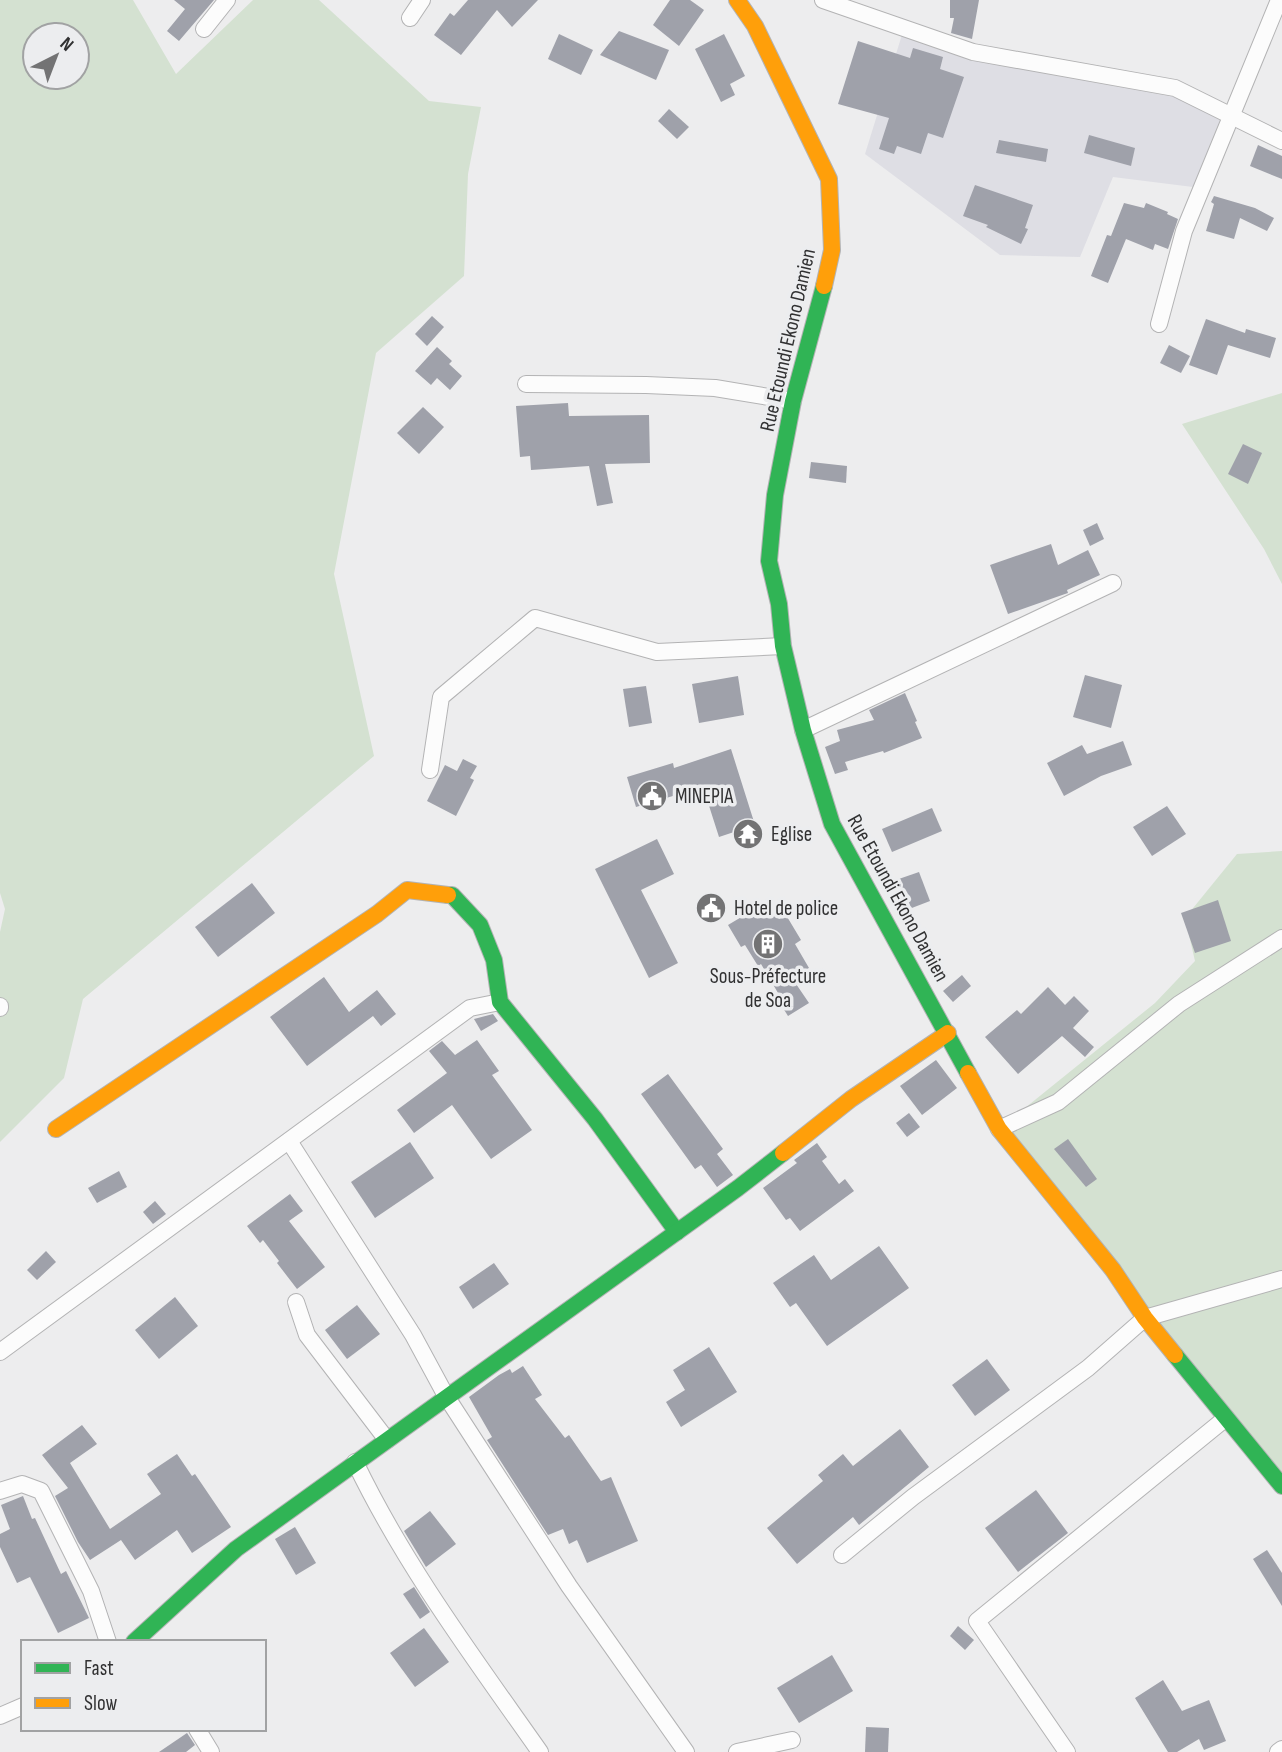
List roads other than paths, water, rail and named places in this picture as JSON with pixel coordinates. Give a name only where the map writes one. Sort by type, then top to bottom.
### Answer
[{"type":"street","points":[[204,29],[227,0]]},
{"type":"street","points":[[410,18],[422,0]]},
{"type":"street","name":"Rue Etoundi Ekono Damien","points":[[737,0],[755,26],[829,179],[832,250],[815,325],[793,401],[775,495],[769,561],[779,604],[783,646],[803,730],[832,824],[999,1129],[1113,1270],[1144,1318],[1282,1486]]},
{"type":"street","points":[[823,0],[973,52],[1175,88],[1282,141]]},
{"type":"street","points":[[1160,324],[1184,231],[1279,0]]},
{"type":"street","points":[[526,384],[715,388],[793,401]]},
{"type":"street","points":[[803,730],[1113,583]]},
{"type":"street","points":[[430,770],[441,697],[535,618],[657,652],[783,646]]},
{"type":"street","points":[[56,1129],[377,914],[407,890],[452,895],[480,925],[494,960],[500,1002],[596,1118],[677,1232]]},
{"type":"street","points":[[999,1129],[1058,1102],[1179,1004],[1282,938]]},
{"type":"street","points":[[0,1352],[470,1008],[500,1002]]},
{"type":"street","points":[[136,1640],[236,1549],[738,1188],[851,1099],[948,1033]]},
{"type":"street","points":[[289,1141],[413,1335],[446,1396],[569,1586],[686,1752]]},
{"type":"street","points":[[842,1555],[913,1497],[1088,1368],[1144,1318],[1282,1279]]},
{"type":"street","points":[[296,1302],[307,1335],[387,1440]]},
{"type":"street","points":[[1067,1752],[977,1621],[1226,1418]]},
{"type":"street","points":[[355,1462],[379,1512],[433,1599],[540,1752]]},
{"type":"street","points":[[0,1491],[22,1484],[41,1491],[91,1591],[107,1640]]},
{"type":"street","points":[[0,1716],[21,1707]]},
{"type":"street","points":[[198,1731],[211,1752]]},
{"type":"street","points":[[737,1752],[792,1740]]},
{"type":"place","name":"MINEPIA","points":[[652,796]]},
{"type":"place","name":"Eglise","points":[[748,834]]},
{"type":"place","name":"Hotel de police","points":[[711,908]]},
{"type":"place","name":"Sous-Préfecture de Soa","points":[[768,944]]}]
